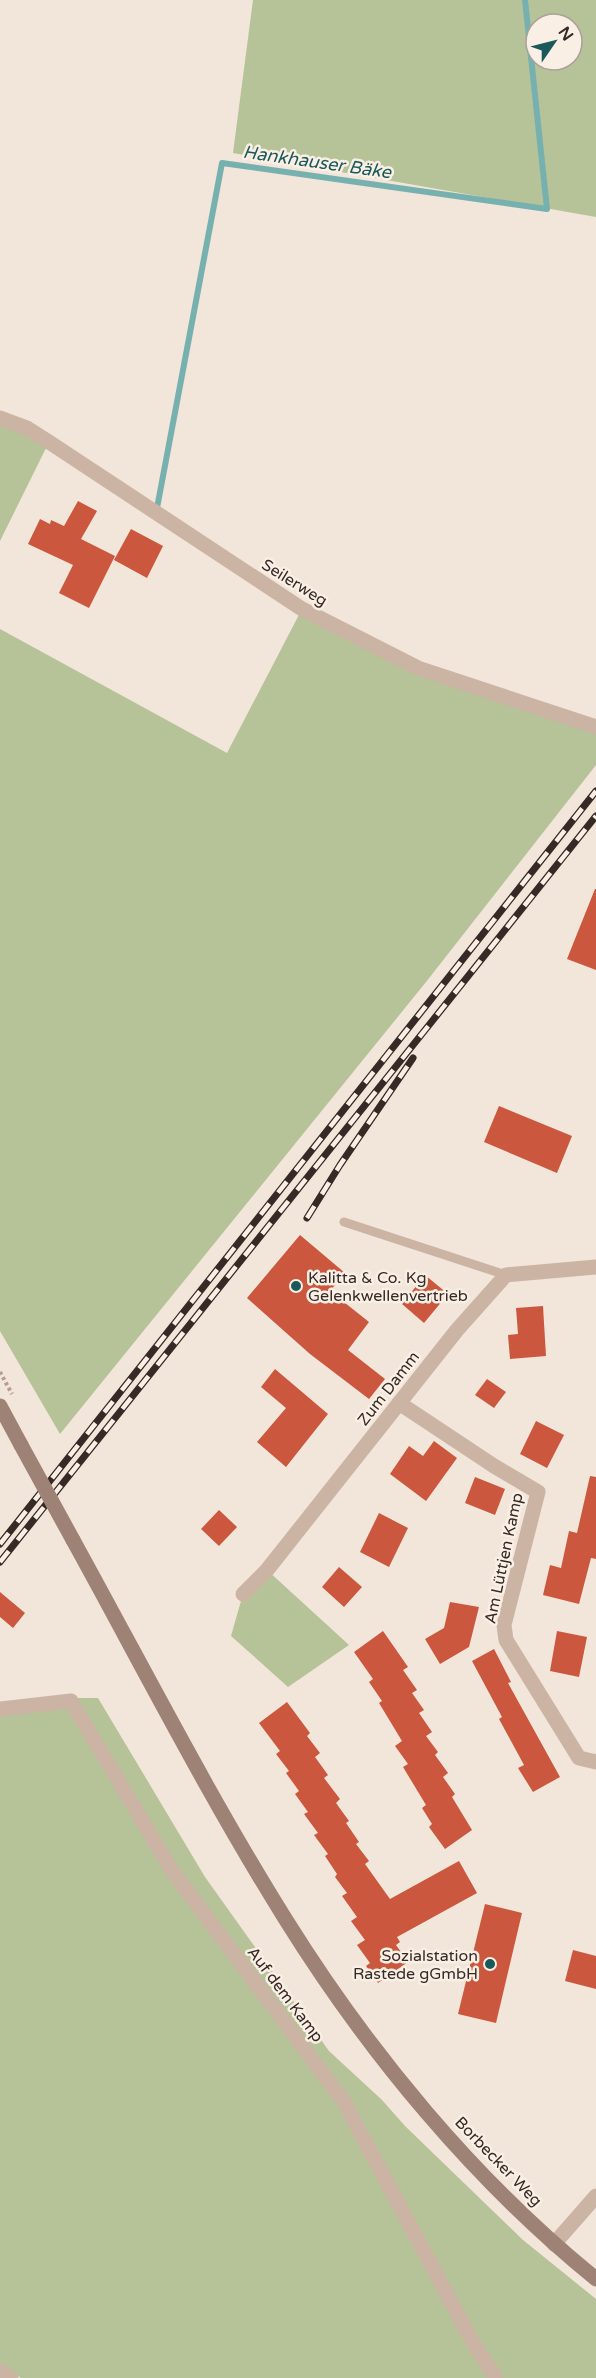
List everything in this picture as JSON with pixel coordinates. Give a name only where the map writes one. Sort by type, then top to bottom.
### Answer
[{"type":"street","name":"Seilerweg","points":[[0,418],[27,428],[50,442],[302,609],[346,633],[418,668],[596,727]]},
{"type":"street","points":[[506,1275],[596,1266]]},
{"type":"street","name":"Zum Damm","points":[[243,1594],[267,1570],[457,1330],[506,1275]]},
{"type":"street","name":"Am Lüttjen Kamp","points":[[399,1403],[494,1466],[538,1492],[504,1625],[506,1640],[579,1758],[596,1762]]},
{"type":"street","name":"Borbecker Weg","points":[[0,1406],[252,1864],[332,1990],[384,2060],[489,2180],[554,2244],[596,2279]]},
{"type":"street","name":"Auf dem Kamp","points":[[0,1709],[71,1701],[171,1869],[344,2102],[472,2341],[496,2378]]},
{"type":"street","points":[[554,2244],[596,2196]]},
{"type":"street","points":[[0,2371],[11,2378]]},
{"type":"lane","points":[[344,1222],[506,1275]]},
{"type":"green space","points":[[253,0],[596,0],[596,217],[233,153]]},
{"type":"green space","points":[[0,418],[49,442],[0,541]]},
{"type":"green space","points":[[302,609],[346,633],[596,729],[596,765],[426,982],[60,1434],[0,1331],[0,629],[227,753]]},
{"type":"green space","points":[[267,1570],[349,1645],[288,1687],[231,1636],[243,1594]]},
{"type":"green space","points":[[71,1698],[98,1698],[205,1877],[329,2051],[382,2100],[405,2126],[523,2240],[596,2299],[596,2378],[21,2378],[0,2364],[0,1706]]},
{"type":"building","points":[[78,501],[97,511],[81,539],[115,556],[89,608],[59,593],[73,565],[28,544],[40,519],[50,524],[51,520],[64,526]]},
{"type":"building","points":[[131,529],[163,546],[147,578],[114,560]]},
{"type":"building","points":[[596,889],[596,970],[567,959]]},
{"type":"building","points":[[499,1106],[572,1136],[557,1173],[484,1142]]},
{"type":"building","points":[[300,1235],[345,1273],[330,1291],[369,1322],[348,1350],[385,1379],[369,1399],[310,1354],[247,1298]]},
{"type":"building","points":[[425,1275],[448,1294],[424,1323],[402,1304]]},
{"type":"building","points":[[543,1306],[546,1356],[510,1359],[508,1335],[518,1334],[516,1308]]},
{"type":"building","points":[[275,1369],[328,1414],[286,1467],[257,1442],[286,1408],[261,1387]]},
{"type":"building","points":[[487,1379],[506,1392],[494,1408],[475,1395]]},
{"type":"building","points":[[536,1421],[564,1435],[547,1468],[520,1454]]},
{"type":"building","points":[[434,1441],[457,1458],[426,1501],[390,1474],[409,1446],[423,1456]]},
{"type":"building","points":[[590,1476],[596,1477],[596,1559],[591,1558],[579,1604],[543,1595],[550,1565],[561,1568],[569,1531],[577,1533]]},
{"type":"building","points":[[475,1477],[505,1489],[495,1515],[465,1503]]},
{"type":"building","points":[[219,1510],[237,1527],[219,1546],[201,1529]]},
{"type":"building","points":[[379,1513],[408,1528],[389,1567],[360,1552]]},
{"type":"building","points":[[339,1567],[362,1587],[344,1607],[322,1587]]},
{"type":"building","points":[[0,1592],[25,1613],[13,1628],[0,1617]]},
{"type":"building","points":[[450,1602],[479,1607],[469,1647],[440,1664],[425,1639],[444,1628]]},
{"type":"building","points":[[383,1631],[408,1667],[403,1670],[417,1690],[412,1693],[424,1710],[419,1713],[432,1732],[426,1736],[438,1752],[435,1755],[448,1773],[443,1777],[455,1794],[452,1797],[472,1830],[445,1849],[429,1827],[432,1824],[422,1808],[426,1805],[403,1767],[408,1764],[395,1746],[402,1741],[379,1703],[382,1701],[369,1682],[373,1679],[354,1652]]},
{"type":"building","points":[[557,1631],[587,1637],[579,1677],[550,1671]]},
{"type":"building","points":[[494,1649],[511,1682],[508,1683],[560,1777],[533,1792],[518,1768],[524,1765],[499,1719],[502,1717],[472,1661]]},
{"type":"building","points":[[287,1702],[310,1733],[307,1736],[320,1753],[315,1757],[328,1775],[324,1778],[340,1799],[336,1803],[349,1821],[346,1823],[359,1842],[356,1844],[369,1861],[365,1864],[390,1899],[459,1861],[477,1893],[397,1937],[400,1942],[396,1945],[408,1962],[378,1983],[366,1966],[370,1963],[357,1945],[365,1940],[351,1921],[357,1917],[342,1896],[347,1893],[335,1877],[337,1874],[325,1856],[328,1854],[314,1835],[318,1833],[304,1814],[308,1812],[295,1794],[299,1791],[286,1773],[289,1771],[276,1754],[280,1751],[259,1723]]},
{"type":"building","name":"Sozialstation Rastede gGmbH","points":[[485,1904],[522,1913],[496,2023],[458,2014]]},
{"type":"building","points":[[573,1950],[596,1956],[596,1989],[565,1981]]},
{"type":"waterway","name":"Hankhauser Bäke","points":[[157,508],[222,163],[547,209],[525,0]]},
{"type":"railway","points":[[0,1544],[596,791]]},
{"type":"railway","points":[[0,1562],[596,816]]},
{"type":"railway","points":[[307,1218],[413,1058]]},
{"type":"place","name":"Kalitta & Co. Kg Gelenkwellenvertrieb","points":[[296,1286]]},
{"type":"place","name":"Sozialstation Rastede gGmbH","points":[[490,1964]]}]
